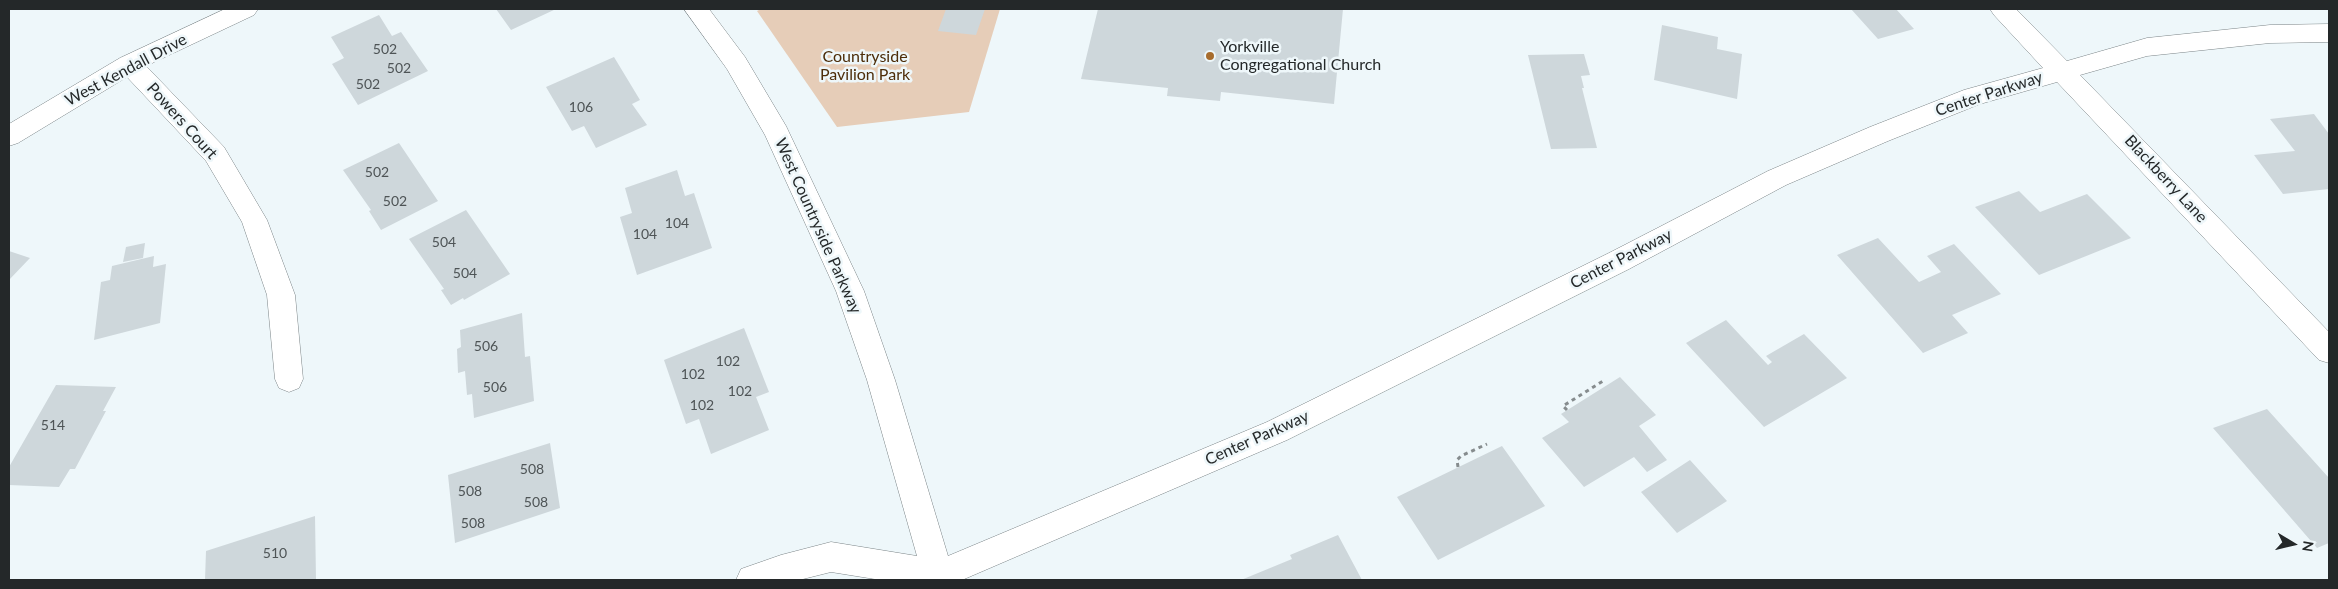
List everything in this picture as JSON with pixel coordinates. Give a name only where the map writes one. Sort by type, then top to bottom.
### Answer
[{"type":"street","name":"West Kendall Drive","points":[[9,136],[129,64],[246,9]]},
{"type":"street","name":"West Countryside Parkway","points":[[696,9],[736,63],[777,133],[850,291],[881,380],[936,579]]},
{"type":"street","name":"Blackberry Lane","points":[[2002,9],[2329,351]]},
{"type":"street","name":"Center Parkway","points":[[936,579],[1277,431],[1612,264],[1777,178],[1879,134],[1973,97],[2148,47],[2270,34],[2329,33]]},
{"type":"street","name":"Powers Court","points":[[129,64],[215,154],[254,220],[281,295],[289,379]]},
{"type":"street","points":[[752,580],[780,570],[831,557],[936,579]]},
{"type":"path","points":[[1567,410],[1563,406],[1603,381]]},
{"type":"path","points":[[1458,466],[1457,460],[1461,456],[1488,444]]},
{"type":"green space","name":"Countryside Pavilion Park","points":[[761,9],[1000,9],[969,112],[837,127],[757,11]]},
{"type":"building","points":[[496,9],[556,9],[511,30]]},
{"type":"building","points":[[946,9],[985,9],[976,35],[938,31]]},
{"type":"building","points":[[1098,9],[1343,9],[1334,104],[1221,92],[1220,101],[1167,96],[1168,88],[1081,79]]},
{"type":"building","points":[[1851,9],[1896,9],[1914,29],[1878,39]]},
{"type":"building","points":[[379,15],[392,36],[401,32],[428,71],[358,105],[332,64],[344,58],[331,37]]},
{"type":"building","points":[[1662,25],[1718,37],[1717,49],[1742,54],[1737,99],[1654,80]]},
{"type":"building","points":[[1584,54],[1590,75],[1581,76],[1584,88],[1582,88],[1597,148],[1551,149],[1528,55]]},
{"type":"building","points":[[614,57],[640,100],[632,104],[647,125],[596,148],[584,126],[572,131],[546,87]]},
{"type":"building","points":[[2314,114],[2329,134],[2329,189],[2283,194],[2254,155],[2295,151],[2270,119]]},
{"type":"building","points":[[399,143],[438,201],[381,230],[369,211],[371,210],[343,170]]},
{"type":"building","points":[[677,170],[685,196],[694,193],[712,248],[637,275],[620,217],[632,213],[625,188]]},
{"type":"building","points":[[2019,191],[2040,212],[2087,194],[2131,238],[2039,275],[1975,207]]},
{"type":"building","points":[[466,210],[510,274],[464,300],[463,298],[451,305],[441,290],[444,289],[409,239]]},
{"type":"building","points":[[1878,238],[1919,282],[1941,272],[1927,256],[1954,244],[2001,294],[1952,315],[1968,333],[1923,353],[1837,255]]},
{"type":"building","points":[[145,243],[143,258],[123,262],[126,247]]},
{"type":"building","points":[[9,251],[30,258],[9,280]]},
{"type":"building","points":[[154,256],[153,267],[166,264],[160,323],[94,340],[101,282],[110,280],[112,266]]},
{"type":"building","points":[[522,313],[525,357],[530,356],[534,401],[474,418],[472,394],[467,395],[465,371],[458,373],[457,349],[461,347],[460,330]]},
{"type":"building","points":[[1726,320],[1768,365],[1772,362],[1766,356],[1804,334],[1847,378],[1764,427],[1686,343]]},
{"type":"building","points":[[744,328],[769,392],[756,397],[769,430],[711,454],[699,419],[686,424],[664,360]]},
{"type":"building","points":[[1620,377],[1656,415],[1639,426],[1667,460],[1647,472],[1634,457],[1584,487],[1542,438],[1569,422],[1561,414]]},
{"type":"building","points":[[56,385],[116,387],[103,411],[106,411],[75,469],[70,469],[59,487],[9,485],[9,467]]},
{"type":"building","points":[[2267,409],[2329,478],[2329,543],[2317,548],[2213,428]]},
{"type":"building","points":[[550,443],[560,508],[455,543],[448,475]]},
{"type":"building","points":[[1502,446],[1545,506],[1438,560],[1397,497]]},
{"type":"building","points":[[1690,460],[1727,501],[1677,533],[1641,492]]},
{"type":"building","points":[[315,516],[316,580],[205,580],[206,551]]},
{"type":"building","points":[[1338,535],[1362,580],[1241,580],[1292,559],[1290,555]]},
{"type":"place","name":"Yorkville Congregational Church","points":[[1210,56]]}]
